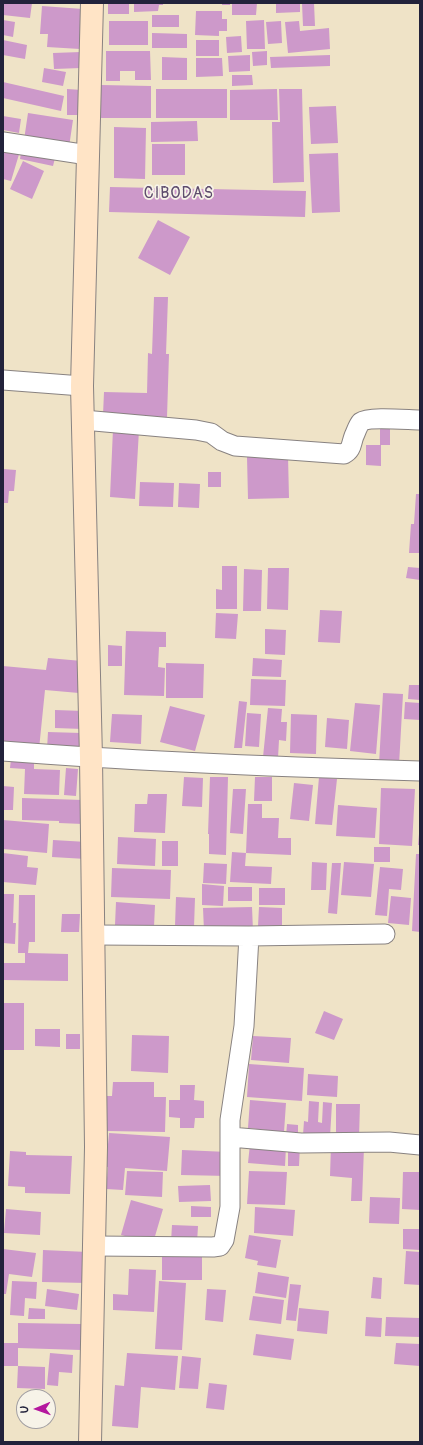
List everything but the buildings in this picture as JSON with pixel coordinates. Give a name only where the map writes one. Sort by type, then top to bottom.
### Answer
[{"type":"main road","points":[[90,1442],[96,1147],[91,758],[82,386],[92,3]]},
{"type":"street","points":[[3,142],[88,155]]},
{"type":"street","points":[[3,380],[82,386]]},
{"type":"street","points":[[83,420],[196,430],[211,433],[222,441],[235,446],[344,454],[352,446],[354,437],[361,423],[366,420],[420,420]]},
{"type":"street","points":[[3,751],[91,758],[420,771]]},
{"type":"street","points":[[94,935],[249,936],[385,934]]},
{"type":"street","points":[[94,1246],[220,1246],[224,1240],[230,1207],[230,1120],[244,1026],[249,936]]},
{"type":"street","points":[[230,1137],[301,1143],[389,1142],[420,1145]]},
{"type":"district","name":"CIBODAS","points":[[179,194]]}]
